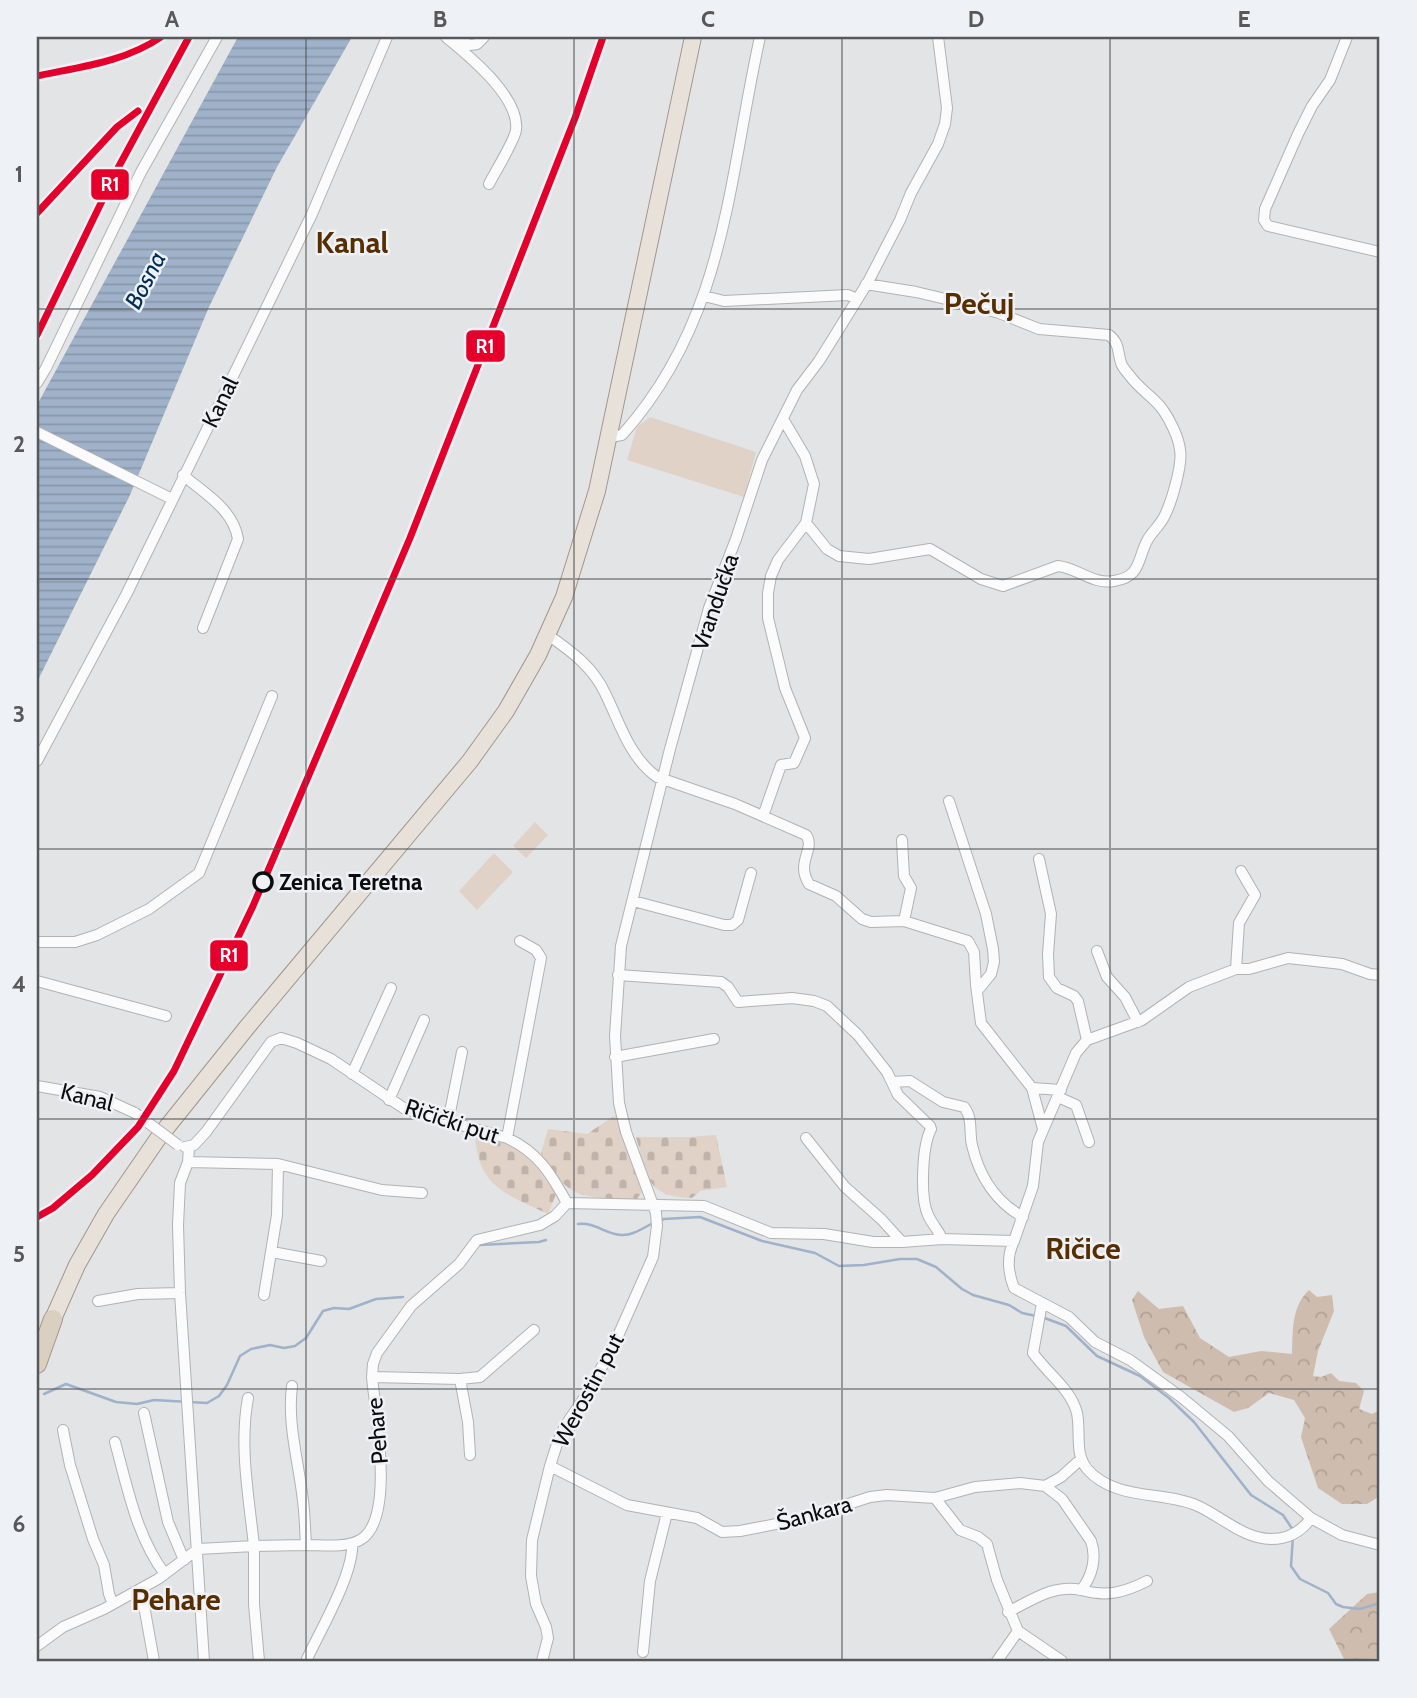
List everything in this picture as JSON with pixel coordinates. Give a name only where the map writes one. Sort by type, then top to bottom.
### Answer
[{"type":"highway","points":[[37,1343],[53,1319]]},
{"type":"highway","points":[[37,1364],[53,1319]]},
{"type":"main road","points":[[53,1319],[94,1235],[120,1191],[248,1026],[470,761],[506,711],[548,635],[581,547],[609,437],[693,37]]},
{"type":"street","points":[[37,383],[141,172],[217,37]]},
{"type":"street","name":"Kanal","points":[[37,761],[74,688],[97,651],[312,214],[387,37]]},
{"type":"street","points":[[446,37],[485,70],[498,85],[514,114],[516,130],[489,184]]},
{"type":"street","points":[[453,37],[470,45],[477,44],[484,37]]},
{"type":"street","points":[[609,437],[622,435],[655,395],[683,347],[704,296],[726,219],[760,37]]},
{"type":"street","name":"Vrandučka","points":[[652,1205],[619,1103],[615,1057],[621,946],[709,608],[736,539],[762,460],[797,390],[866,285],[938,144],[945,124],[947,108],[938,37]]},
{"type":"street","points":[[1346,37],[1330,80],[1312,106],[1291,149],[1265,209],[1264,220],[1268,226],[1292,233],[1380,252]]},
{"type":"street","points":[[806,523],[827,549],[839,556],[869,559],[930,549],[981,579],[1003,586],[1058,566],[1097,580],[1116,581],[1132,574],[1140,563],[1148,539],[1168,509],[1180,460],[1179,444],[1162,408],[1138,387],[1121,364],[1116,341],[1109,335],[1039,329],[971,305],[916,292],[866,285]]},
{"type":"street","points":[[704,296],[724,302],[848,295],[857,299]]},
{"type":"street","points":[[763,816],[781,765],[794,763],[805,738],[785,688],[768,618],[771,576],[778,560],[806,523],[814,484],[798,441],[783,419]]},
{"type":"street","points":[[37,432],[172,499]]},
{"type":"street","points":[[183,475],[229,514],[236,526],[238,539],[203,628]]},
{"type":"street","points":[[548,635],[572,651],[593,674],[605,693],[624,736],[650,772],[806,835],[810,840],[802,869],[809,884],[836,896],[862,919],[870,922],[904,921],[968,941],[974,952],[976,991],[983,1028],[1032,1088],[1043,1129]]},
{"type":"street","points":[[37,942],[75,942],[97,935],[149,909],[199,873],[272,696]]},
{"type":"street","points":[[949,801],[986,914],[993,949],[991,974],[976,991]]},
{"type":"street","points":[[902,839],[904,876],[911,888],[904,921]]},
{"type":"street","points":[[1039,859],[1051,914],[1049,977],[1057,988],[1078,1001],[1087,1040]]},
{"type":"street","points":[[1236,969],[1239,923],[1255,895],[1241,871]]},
{"type":"street","points":[[633,901],[724,925],[733,925],[738,920],[751,873]]},
{"type":"street","points":[[507,1138],[541,958],[536,950],[520,941]]},
{"type":"street","points":[[1097,951],[1107,977],[1125,997],[1138,1022]]},
{"type":"street","points":[[1380,975],[1342,964],[1287,958],[1249,969],[1236,969],[1189,987],[1138,1022],[1087,1040],[1076,1052],[1038,1142],[1033,1186],[1010,1252],[1008,1266],[1014,1288],[1040,1313],[1069,1317],[1095,1342],[1130,1360],[1181,1397],[1228,1437],[1268,1480],[1311,1518],[1342,1535],[1380,1545]]},
{"type":"street","points":[[618,975],[721,982],[729,987],[738,1002],[792,998],[827,1006],[858,1035],[887,1072],[908,1106],[930,1126],[925,1142],[925,1202],[928,1214],[942,1239]]},
{"type":"street","points":[[37,981],[166,1016]]},
{"type":"street","points":[[352,1074],[391,988]]},
{"type":"street","points":[[389,1100],[424,1020]]},
{"type":"street","name":"Ričički put","points":[[183,1146],[194,1145],[206,1132],[271,1042],[281,1038],[331,1059],[405,1110],[507,1138],[530,1150],[556,1183],[567,1203]]},
{"type":"street","points":[[615,1057],[714,1039]]},
{"type":"street","points":[[448,1122],[462,1052]]},
{"type":"street","points":[[892,1082],[910,1082],[943,1102],[964,1107],[970,1119],[972,1144],[990,1187],[1001,1202],[1023,1217]]},
{"type":"street","name":"Kanal","points":[[37,1086],[100,1097],[135,1113],[183,1146]]},
{"type":"street","points":[[1032,1088],[1059,1093],[1076,1105],[1090,1142]]},
{"type":"street","points":[[806,1138],[845,1187],[902,1242]]},
{"type":"street","points":[[183,1146],[188,1162],[180,1183],[180,1293],[204,1661]]},
{"type":"street","points":[[188,1162],[278,1164],[382,1190],[422,1193]]},
{"type":"street","points":[[264,1295],[277,1215],[278,1164]]},
{"type":"street","points":[[567,1203],[704,1206],[771,1233],[824,1234],[873,1242],[942,1239],[1014,1241]]},
{"type":"street","name":"Pehare","points":[[352,1544],[369,1534],[374,1524],[382,1480],[372,1377],[377,1353],[411,1306],[459,1264],[477,1240],[540,1225],[555,1216],[567,1203]]},
{"type":"street","name":"Werostin put","points":[[542,1661],[548,1638],[536,1604],[531,1576],[532,1540],[556,1444],[607,1359],[653,1258],[656,1220],[652,1205]]},
{"type":"street","points":[[272,1251],[321,1261]]},
{"type":"street","points":[[98,1301],[138,1294],[180,1293]]},
{"type":"street","points":[[1040,1313],[1033,1353],[1068,1394],[1077,1412],[1080,1460],[1094,1476],[1134,1493],[1197,1505],[1252,1536],[1273,1539],[1299,1533],[1311,1518]]},
{"type":"street","points":[[372,1377],[480,1377],[534,1330]]},
{"type":"street","points":[[460,1379],[468,1422],[470,1455]]},
{"type":"street","points":[[292,1386],[290,1402],[306,1545]]},
{"type":"street","points":[[248,1398],[245,1466],[254,1546],[254,1604],[259,1661]]},
{"type":"street","points":[[144,1413],[168,1522],[184,1560]]},
{"type":"street","points":[[63,1430],[70,1465],[104,1565],[113,1604]]},
{"type":"street","points":[[116,1443],[140,1523],[150,1549],[165,1574]]},
{"type":"street","points":[[1080,1460],[1061,1477],[1045,1486],[1072,1511],[1094,1547],[1089,1580],[1081,1590]]},
{"type":"street","name":"Šankara","points":[[550,1466],[627,1505],[697,1518],[722,1532],[815,1516],[870,1497],[935,1497],[975,1486],[1020,1483],[1045,1486]]},
{"type":"street","points":[[935,1497],[960,1530],[987,1544],[1008,1612],[1018,1631],[1062,1661]]},
{"type":"street","points":[[642,1652],[650,1581],[667,1513]]},
{"type":"street","points":[[37,1646],[63,1627],[141,1589],[198,1549],[352,1544],[353,1551],[341,1586],[307,1659]]},
{"type":"street","points":[[1008,1612],[1051,1591],[1068,1587],[1091,1592],[1122,1593],[1147,1581]]},
{"type":"street","points":[[141,1589],[154,1661]]},
{"type":"street","points":[[997,1661],[1018,1631]]},
{"type":"green space","points":[[650,417],[756,452],[744,497],[627,460],[637,427]]},
{"type":"green space","points":[[535,822],[548,835],[526,858],[513,846]]},
{"type":"green space","points":[[494,853],[513,872],[477,910],[459,891]]},
{"type":"green space","points":[[614,1116],[617,1117],[642,1192],[636,1200],[591,1196],[569,1188],[550,1169],[541,1153],[548,1129],[587,1134]]},
{"type":"green space","points":[[475,1135],[523,1149],[556,1194],[548,1214],[497,1187],[482,1167]]},
{"type":"green space","points":[[716,1135],[727,1187],[700,1191],[692,1198],[677,1197],[657,1188],[646,1173],[636,1137],[688,1137]]},
{"type":"green space","points":[[1309,1290],[1317,1297],[1332,1295],[1334,1311],[1318,1351],[1313,1376],[1321,1377],[1331,1373],[1339,1381],[1356,1383],[1364,1391],[1359,1409],[1372,1414],[1380,1410],[1380,1496],[1367,1504],[1342,1504],[1318,1488],[1301,1437],[1305,1418],[1294,1400],[1269,1393],[1248,1408],[1234,1412],[1163,1372],[1144,1337],[1132,1300],[1138,1291],[1159,1309],[1183,1306],[1200,1338],[1229,1357],[1261,1351],[1292,1354],[1296,1312]]},
{"type":"green space","points":[[1380,1592],[1380,1658],[1345,1661],[1329,1629],[1367,1594]]},
{"type":"water","name":"Bosna","points":[[238,37],[352,37],[277,167],[209,307],[130,495],[37,682],[37,405]]},
{"type":"waterway","points":[[659,1221],[700,1217],[762,1241],[815,1253],[839,1266],[917,1259],[936,1267],[973,1295],[1036,1316]]},
{"type":"waterway","points":[[578,1224],[625,1235],[653,1223]]},
{"type":"waterway","points":[[479,1245],[546,1240]]},
{"type":"waterway","points":[[44,1394],[66,1384],[116,1402],[137,1404],[154,1400],[207,1403],[219,1396],[240,1356],[251,1349],[270,1345],[284,1348],[295,1346],[306,1338],[323,1311],[334,1308],[349,1309],[376,1299],[403,1297]]},
{"type":"waterway","points":[[1042,1317],[1066,1326],[1097,1356],[1140,1376],[1169,1398],[1194,1422],[1251,1495],[1283,1515],[1293,1530]]},
{"type":"waterway","points":[[1293,1536],[1291,1566],[1300,1579],[1328,1593],[1336,1604],[1343,1607],[1360,1609],[1380,1603]]},
{"type":"transit line","name":"R1","points":[[37,76],[117,58],[161,37]]},
{"type":"transit line","name":"R1","points":[[37,335],[118,168],[189,37]]},
{"type":"transit line","name":"R1","points":[[37,1217],[53,1208],[92,1175],[138,1127],[174,1071],[253,906],[410,538],[575,118],[603,37]]},
{"type":"transit line","name":"R1","points":[[37,213],[117,127],[138,111]]},
{"type":"place","name":"Zenica Teretna","points":[[263,882]]},
{"type":"district","name":"Kanal","points":[[352,242]]},
{"type":"district","name":"Pečuj","points":[[979,303]]},
{"type":"district","name":"Ričice","points":[[1083,1248]]},
{"type":"district","name":"Pehare","points":[[176,1599]]}]
